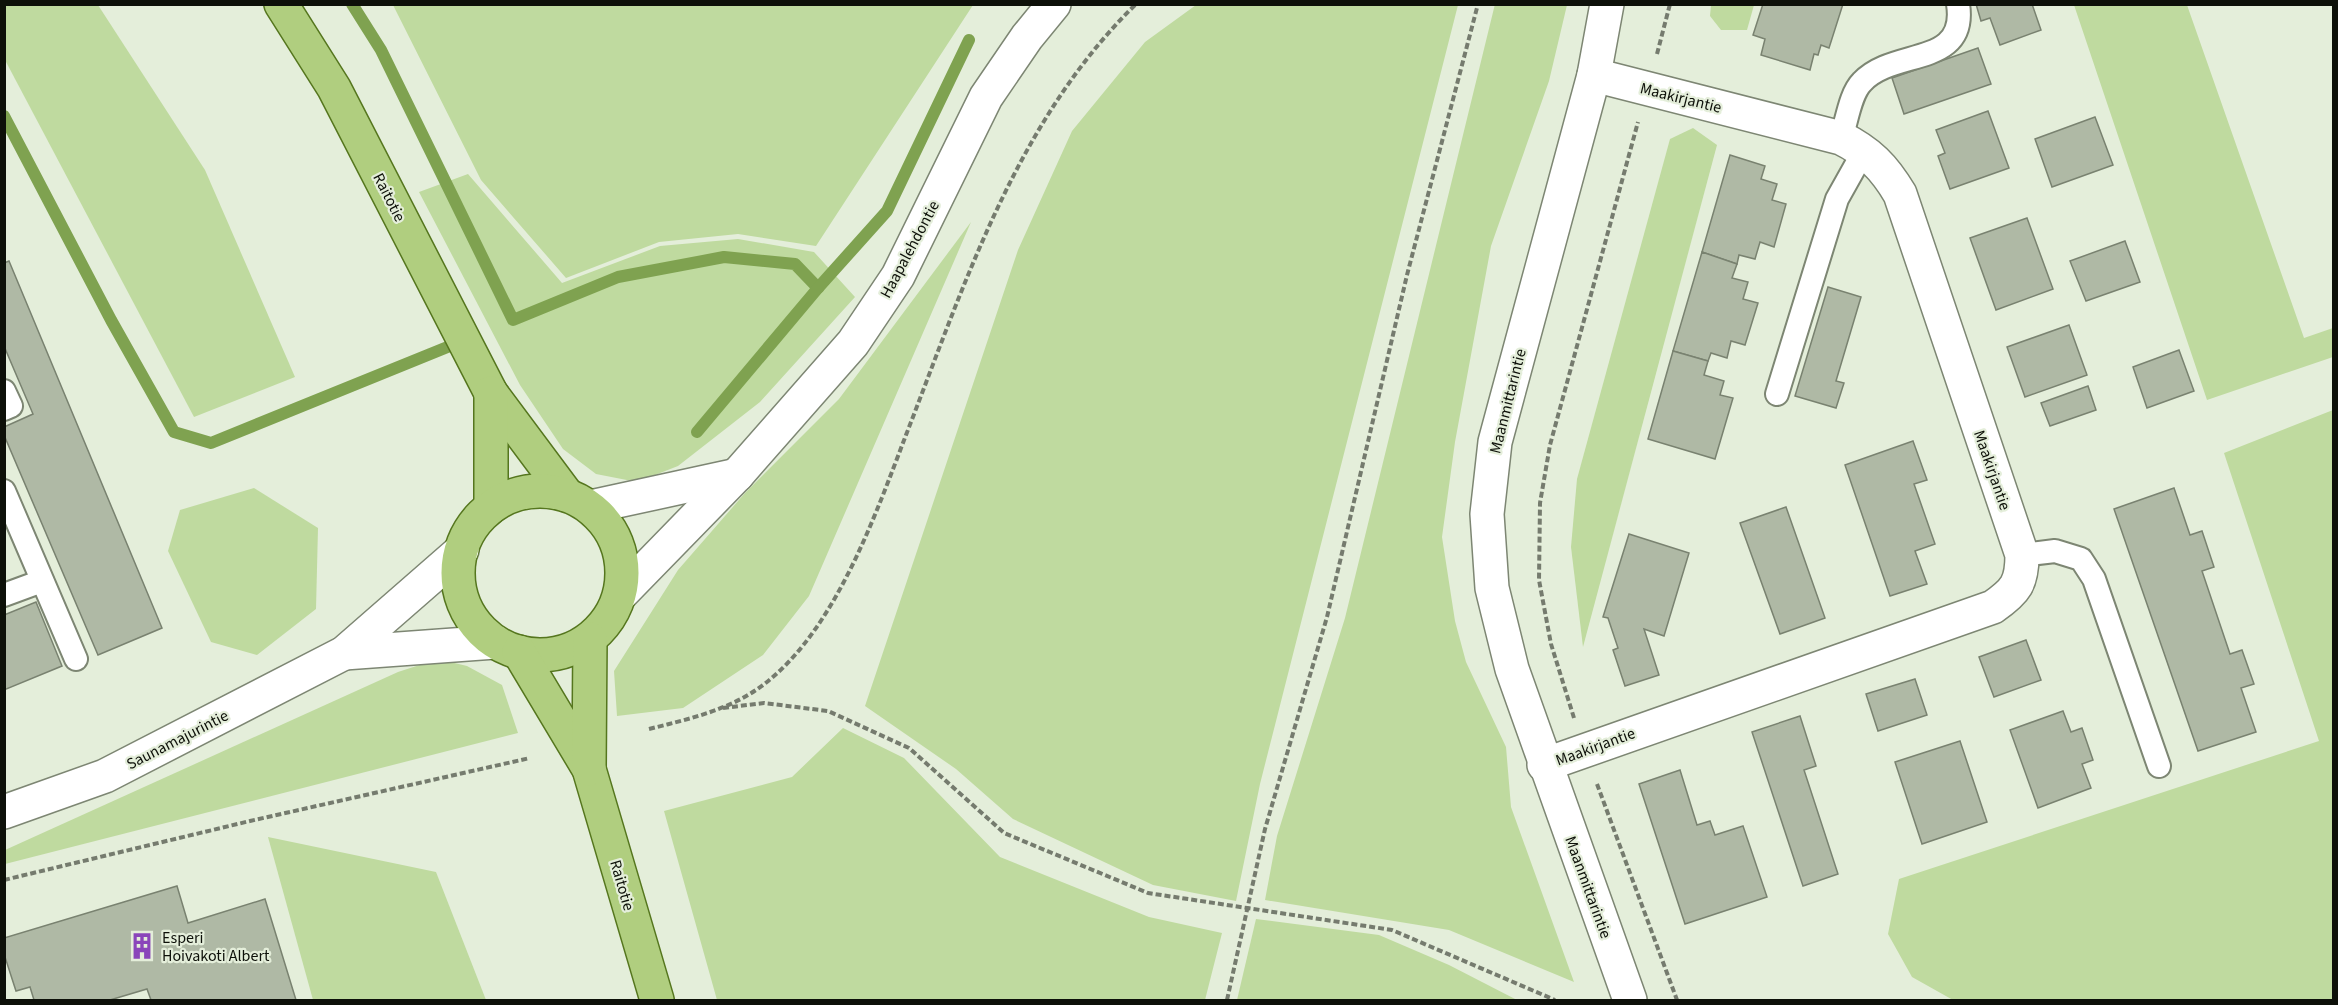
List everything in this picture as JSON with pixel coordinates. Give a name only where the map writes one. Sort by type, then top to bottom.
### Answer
[{"type":"main road","name":"Raitotie","points":[[281,4],[334,88],[490,393],[578,501]]},
{"type":"main road","name":"Raitotie","points":[[490,393],[491,507]]},
{"type":"main road","points":[[462,550],[473,526],[491,507],[515,495],[541,491],[578,501],[607,525],[618,547],[623,571],[620,595],[609,620],[590,639],[568,651],[552,654],[507,647]]},
{"type":"main road","name":"Raitotie","points":[[462,550],[458,576],[463,602],[476,625],[507,647],[589,770]]},
{"type":"main road","name":"Raitotie","points":[[590,639],[589,770],[657,1000]]},
{"type":"street","name":"Haapalehdontie","points":[[620,595],[737,475],[846,351],[898,276],[986,97],[1026,37],[1054,4]]},
{"type":"street","name":"Maanmittarintie","points":[[1607,4],[1594,75],[1495,442],[1487,514],[1492,588],[1512,669],[1544,765],[1630,1000]]},
{"type":"street","name":"Maakirjantie","points":[[1544,765],[1584,749],[1993,607],[2010,595],[2022,576],[2022,555],[1900,194],[1886,170],[1853,144],[1594,75]]},
{"type":"street","points":[[578,501],[737,475]]},
{"type":"street","name":"Saunamajurintie","points":[[4,812],[105,776],[344,653],[462,550]]},
{"type":"street","name":"Saunamajurintie","points":[[344,653],[507,647]]},
{"type":"lane","points":[[1777,394],[1853,144],[1860,83],[1875,71],[1941,48],[1956,38],[1961,22],[1958,4]]},
{"type":"lane","points":[[4,391],[11,406],[4,409]]},
{"type":"lane","points":[[4,491],[76,659]]},
{"type":"lane","points":[[2022,555],[2055,551],[2081,559],[2090,572],[2159,766]]},
{"type":"lane","points":[[4,595],[42,581]]},
{"type":"path","points":[[720,709],[763,685],[800,648],[847,578],[890,476],[979,246],[1041,124],[1107,33],[1136,4]]},
{"type":"path","points":[[1227,1000],[1249,910],[1265,829],[1327,617],[1407,275],[1478,4]]},
{"type":"path","points":[[1670,4],[1550,445],[1540,503],[1539,580],[1551,644],[1584,749],[1677,1000]]},
{"type":"path","points":[[649,729],[720,709],[764,703],[828,711],[909,748],[1004,833],[1148,893],[1392,930],[1555,1000]]},
{"type":"path","points":[[4,880],[250,821],[530,758]]},
{"type":"green space","points":[[1495,4],[1567,5],[1549,81],[1491,246],[1455,442],[1442,537],[1455,621],[1466,662],[1506,747],[1511,807],[1574,982],[1449,930],[1265,900],[1277,836],[1345,618]]},
{"type":"green space","points":[[4,5],[98,5],[205,170],[295,377],[194,417],[5,60]]},
{"type":"green space","points":[[393,5],[973,5],[816,246],[738,234],[659,242],[566,278],[481,180]]},
{"type":"green space","points":[[1196,5],[1458,5],[1260,784],[1236,901],[1153,885],[1013,819],[956,769],[865,706],[1018,250],[1072,131],[1145,42]]},
{"type":"green space","points":[[1711,5],[1754,5],[1747,30],[1721,30],[1710,16]]},
{"type":"green space","points":[[2074,5],[2187,5],[2304,338],[2333,328],[2333,357],[2207,400]]},
{"type":"green space","points":[[1693,128],[1717,145],[1583,647],[1571,547],[1577,479],[1670,139]]},
{"type":"green space","points":[[468,174],[562,283],[660,246],[738,239],[814,252],[855,297],[760,402],[678,466],[637,482],[596,474],[563,449],[520,385],[419,192]]},
{"type":"green space","points":[[971,222],[809,596],[763,655],[683,708],[617,716],[614,671],[678,570],[745,493],[839,399]]},
{"type":"green space","points":[[2333,410],[2333,1000],[1953,1000],[1912,977],[1888,934],[1899,879],[2319,741],[2224,453]]},
{"type":"green space","points":[[254,488],[318,528],[316,609],[257,655],[211,642],[168,551],[180,510]]},
{"type":"green space","points":[[438,659],[467,666],[502,685],[518,733],[5,864],[5,850],[398,672]]},
{"type":"green space","points":[[843,728],[904,758],[1000,857],[1149,917],[1222,933],[1205,1000],[717,1000],[664,811],[792,777]]},
{"type":"green space","points":[[268,837],[436,872],[486,1000],[313,1000]]},
{"type":"green space","points":[[1256,919],[1379,935],[1449,965],[1517,1000],[1237,1000]]},
{"type":"building","points":[[1763,4],[1843,4],[1829,48],[1821,45],[1818,55],[1814,54],[1810,70],[1761,55],[1765,39],[1753,35]]},
{"type":"building","points":[[1976,4],[2032,4],[2041,30],[2000,45],[1990,18],[1981,21]]},
{"type":"building","points":[[1978,48],[1991,84],[1904,114],[1892,78]]},
{"type":"building","points":[[1988,111],[2009,168],[1950,189],[1938,156],[1945,153],[1936,130]]},
{"type":"building","points":[[2095,117],[2113,165],[2052,187],[2035,139]]},
{"type":"building","points":[[1730,155],[1765,166],[1761,179],[1777,184],[1772,200],[1786,204],[1774,247],[1760,242],[1755,259],[1739,255],[1737,264],[1702,252]]},
{"type":"building","points":[[2027,218],[2053,289],[1996,310],[1970,238]]},
{"type":"building","points":[[2125,241],[2140,282],[2086,301],[2070,261]]},
{"type":"building","points":[[1702,252],[1737,264],[1732,278],[1748,282],[1743,299],[1758,303],[1745,345],[1731,341],[1727,358],[1711,353],[1708,361],[1673,351]]},
{"type":"building","points":[[9,261],[162,628],[98,655],[4,435],[4,427],[33,414],[4,346],[4,263]]},
{"type":"building","points":[[1828,287],[1861,297],[1836,381],[1844,383],[1836,408],[1795,396]]},
{"type":"building","points":[[2069,325],[2087,375],[2025,397],[2007,347]]},
{"type":"building","points":[[2179,350],[2194,391],[2147,408],[2133,367]]},
{"type":"building","points":[[1673,351],[1708,361],[1704,375],[1724,381],[1720,395],[1733,398],[1715,459],[1648,439]]},
{"type":"building","points":[[2088,386],[2096,410],[2050,426],[2041,403]]},
{"type":"building","points":[[1913,441],[1927,480],[1914,484],[1935,544],[1915,551],[1927,584],[1890,596],[1845,465]]},
{"type":"building","points":[[2174,488],[2190,535],[2202,531],[2214,567],[2202,571],[2230,654],[2242,650],[2254,684],[2241,688],[2256,732],[2198,751],[2114,509]]},
{"type":"building","points":[[1786,507],[1825,618],[1780,634],[1740,523]]},
{"type":"building","points":[[1629,534],[1689,553],[1664,636],[1644,629],[1659,675],[1625,686],[1613,650],[1618,648],[1608,618],[1603,617]]},
{"type":"building","points":[[36,602],[62,666],[4,690],[4,615]]},
{"type":"building","points":[[2026,640],[2041,680],[1994,697],[1979,657]]},
{"type":"building","points":[[1915,679],[1927,715],[1878,731],[1866,694]]},
{"type":"building","points":[[2063,711],[2071,732],[2082,728],[2093,760],[2082,764],[2091,788],[2038,808],[2010,730]]},
{"type":"building","points":[[1800,716],[1816,766],[1804,770],[1838,874],[1803,886],[1752,732]]},
{"type":"building","points":[[1960,741],[1987,822],[1922,844],[1895,762]]},
{"type":"building","points":[[1680,770],[1697,825],[1710,821],[1715,835],[1743,826],[1767,897],[1685,924],[1639,784]]},
{"type":"building","name":"Esperi Hoivakoti Albert","points":[[177,886],[188,923],[265,899],[296,1000],[151,1000],[147,989],[110,1000],[34,1000],[30,987],[16,991],[4,954],[4,938]]},
{"type":"waterway","points":[[352,4],[381,50],[513,320],[618,277],[724,257],[795,264],[818,288]]},
{"type":"waterway","points":[[697,432],[818,288],[887,211],[969,40]]},
{"type":"waterway","points":[[4,116],[111,320],[174,432],[211,443],[450,346]]},
{"type":"place","name":"Esperi Hoivakoti Albert","points":[[142,946]]}]
